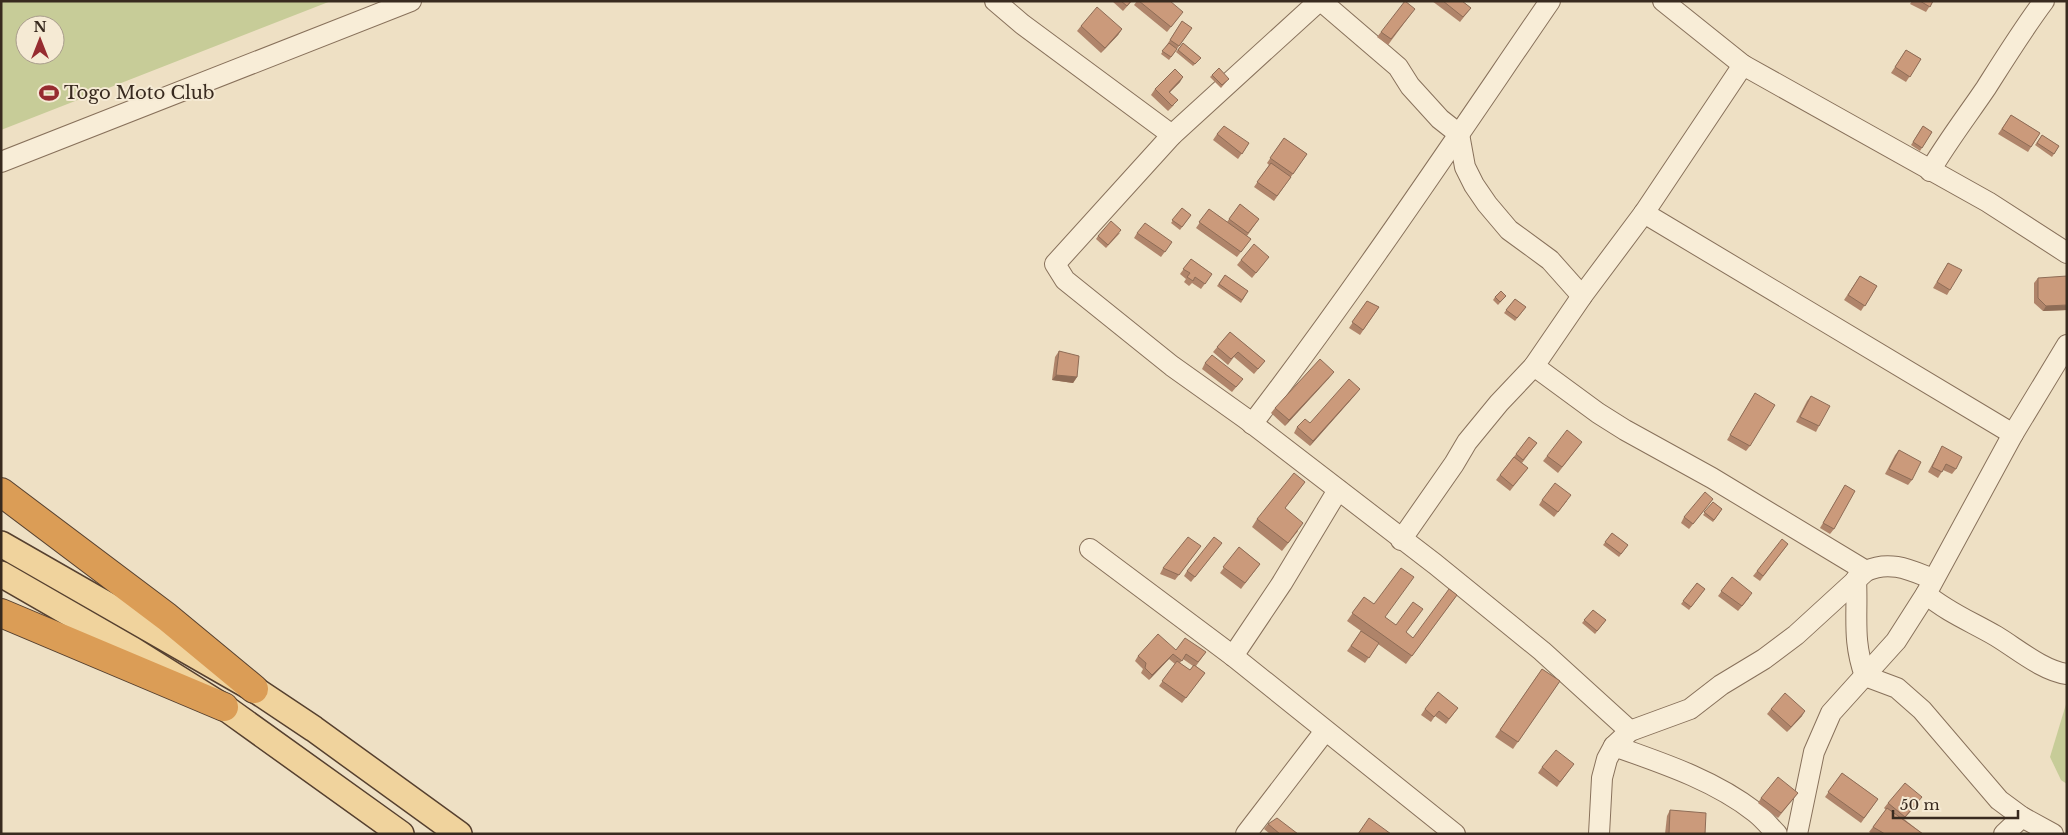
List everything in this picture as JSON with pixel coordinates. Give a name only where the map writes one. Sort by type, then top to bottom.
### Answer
[{"type":"highway","points":[[1,492],[167,617],[254,689]]},
{"type":"highway","points":[[1,613],[224,707]]},
{"type":"main road","points":[[1,544],[254,689],[314,729],[458,834]]},
{"type":"main road","points":[[1,574],[133,650],[224,707],[401,834]]},
{"type":"street","points":[[1,162],[411,1]]},
{"type":"street","points":[[995,1],[1022,24],[1172,135]]},
{"type":"street","points":[[1582,296],[1550,260],[1509,230],[1487,204],[1465,167],[1459,134],[1440,119],[1410,86],[1398,67],[1320,1],[1172,135],[1055,264],[1065,280],[1172,366],[1252,424],[1401,540],[1435,564],[1542,651],[1630,731]]},
{"type":"street","points":[[1252,424],[1309,350],[1371,262],[1550,1]]},
{"type":"street","points":[[1663,1],[1743,65],[1988,202],[2067,253]]},
{"type":"street","points":[[1930,171],[1944,146],[1985,88],[2023,28],[2044,1]]},
{"type":"street","points":[[1401,540],[1454,464],[1467,442],[1499,403],[1534,366],[1582,296],[1644,213],[1743,65]]},
{"type":"street","points":[[1644,213],[2013,434]]},
{"type":"street","points":[[1797,834],[1810,768],[1820,736],[1831,713],[1896,642],[1930,587],[2013,434],[2067,345]]},
{"type":"street","points":[[1534,366],[1618,426],[1712,478],[1861,575]]},
{"type":"street","points":[[1233,656],[1282,583],[1338,490]]},
{"type":"street","points":[[1090,549],[1233,656],[1455,834]]},
{"type":"street","points":[[1599,834],[1602,778],[1606,759],[1614,746],[1630,731],[1690,709],[1721,685],[1764,660],[1796,634],[1861,575],[1876,566],[1903,567],[1930,587],[1958,616],[1994,634],[2058,673],[2067,674]]},
{"type":"street","points":[[1861,575],[1855,628],[1860,661],[1865,676]]},
{"type":"street","points":[[1865,676],[1896,688],[1908,698],[1922,710],[1999,800],[2022,817],[2053,834]]},
{"type":"street","points":[[1246,834],[1325,731]]},
{"type":"street","points":[[1614,746],[1700,780],[1734,798],[1755,812],[1777,834]]},
{"type":"street","points":[[2004,834],[2022,817]]},
{"type":"green space","name":"Togo Moto Club","points":[[1,1],[331,1],[1,130]]},
{"type":"green space","points":[[2067,701],[2067,784],[2061,780],[2050,757]]},
{"type":"building","points":[[1121,1],[1131,1],[1127,6]]},
{"type":"building","points":[[1139,1],[1170,1],[1183,12],[1171,27]]},
{"type":"building","points":[[1405,1],[1415,9],[1391,39],[1381,32]]},
{"type":"building","points":[[1443,1],[1462,1],[1471,8],[1463,17]]},
{"type":"building","points":[[1920,1],[1933,1],[1930,7]]},
{"type":"building","points":[[1097,7],[1122,29],[1105,48],[1081,26]]},
{"type":"building","points":[[1182,21],[1192,28],[1179,46],[1170,40]]},
{"type":"building","points":[[1169,43],[1177,49],[1171,57],[1162,51]]},
{"type":"building","points":[[1183,43],[1201,58],[1195,64],[1178,50]]},
{"type":"building","points":[[1906,50],[1921,59],[1910,77],[1895,67]]},
{"type":"building","points":[[1219,68],[1229,79],[1222,85],[1212,75]]},
{"type":"building","points":[[1175,69],[1183,77],[1169,92],[1178,100],[1172,106],[1155,89]]},
{"type":"building","points":[[2011,115],[2040,133],[2031,147],[2002,129]]},
{"type":"building","points":[[1224,126],[1249,143],[1242,154],[1217,134]]},
{"type":"building","points":[[1923,126],[1932,132],[1922,148],[1913,142]]},
{"type":"building","points":[[2042,135],[2059,146],[2054,154],[2037,143]]},
{"type":"building","points":[[1284,138],[1307,154],[1293,174],[1270,158]]},
{"type":"building","points":[[1271,163],[1291,177],[1277,196],[1257,182]]},
{"type":"building","points":[[1240,204],[1259,219],[1248,233],[1229,219]]},
{"type":"building","points":[[1182,208],[1191,215],[1182,227],[1172,220]]},
{"type":"building","points":[[1209,209],[1251,239],[1241,252],[1199,222]]},
{"type":"building","points":[[1111,221],[1121,230],[1108,245],[1098,236]]},
{"type":"building","points":[[1145,223],[1172,242],[1165,252],[1137,233]]},
{"type":"building","points":[[1254,244],[1269,257],[1256,273],[1241,260]]},
{"type":"building","points":[[1191,259],[1212,274],[1205,284],[1195,277],[1193,281],[1187,277],[1190,273],[1183,269]]},
{"type":"building","points":[[1948,263],[1962,270],[1950,290],[1937,282]]},
{"type":"building","points":[[1225,275],[1248,291],[1242,300],[1219,284]]},
{"type":"building","points":[[1860,276],[1877,286],[1865,306],[1848,295]]},
{"type":"building","points":[[2067,276],[2067,305],[2046,306],[2038,298],[2038,278]]},
{"type":"building","points":[[1501,291],[1506,296],[1500,302],[1495,297]]},
{"type":"building","points":[[1515,299],[1526,307],[1517,318],[1506,310]]},
{"type":"building","points":[[1367,301],[1379,307],[1363,330],[1352,322]]},
{"type":"building","points":[[1230,332],[1265,361],[1258,369],[1238,352],[1231,359],[1217,347]]},
{"type":"building","points":[[1059,351],[1079,356],[1077,377],[1056,375]]},
{"type":"building","points":[[1212,355],[1243,379],[1236,387],[1205,363]]},
{"type":"building","points":[[1320,359],[1334,372],[1289,420],[1275,408]]},
{"type":"building","points":[[1349,379],[1360,389],[1313,441],[1297,427],[1305,419],[1310,423]]},
{"type":"building","points":[[1755,393],[1775,405],[1750,446],[1730,435]]},
{"type":"building","points":[[1811,396],[1830,406],[1819,426],[1800,417]]},
{"type":"building","points":[[1567,430],[1582,442],[1562,467],[1547,456]]},
{"type":"building","points":[[1529,437],[1537,443],[1523,460],[1516,454]]},
{"type":"building","points":[[1942,446],[1962,457],[1956,469],[1946,464],[1942,472],[1932,467]]},
{"type":"building","points":[[1899,450],[1921,462],[1912,480],[1889,469]]},
{"type":"building","points":[[1514,457],[1528,468],[1513,486],[1500,475]]},
{"type":"building","points":[[1294,473],[1305,482],[1285,508],[1303,523],[1288,543],[1257,519]]},
{"type":"building","points":[[1555,483],[1571,495],[1558,512],[1542,500]]},
{"type":"building","points":[[1845,485],[1855,491],[1834,529],[1823,523]]},
{"type":"building","points":[[1705,492],[1713,499],[1693,524],[1684,517]]},
{"type":"building","points":[[1713,502],[1722,509],[1714,520],[1704,512]]},
{"type":"building","points":[[1612,533],[1628,545],[1621,554],[1605,542]]},
{"type":"building","points":[[1188,537],[1201,546],[1179,575],[1163,568]]},
{"type":"building","points":[[1214,537],[1222,543],[1195,577],[1187,571]]},
{"type":"building","points":[[1782,539],[1788,544],[1763,576],[1757,571]]},
{"type":"building","points":[[1239,547],[1260,564],[1245,583],[1223,567]]},
{"type":"building","points":[[1401,568],[1414,577],[1385,617],[1396,625],[1413,602],[1423,609],[1406,632],[1413,638],[1449,589],[1457,595],[1412,656],[1352,613],[1364,597],[1374,604]]},
{"type":"building","points":[[1732,577],[1752,593],[1742,606],[1721,591]]},
{"type":"building","points":[[1697,583],[1705,589],[1691,607],[1683,601]]},
{"type":"building","points":[[1593,610],[1606,620],[1597,631],[1584,620]]},
{"type":"building","points":[[1361,631],[1379,643],[1369,658],[1351,646]]},
{"type":"building","points":[[1158,634],[1176,650],[1185,638],[1206,652],[1198,662],[1186,654],[1182,661],[1173,654],[1152,675],[1145,668],[1146,663],[1138,656]]},
{"type":"building","points":[[1177,661],[1190,670],[1194,665],[1205,673],[1186,698],[1162,681]]},
{"type":"building","points":[[1542,669],[1560,681],[1518,742],[1500,730]]},
{"type":"building","points":[[1438,692],[1458,708],[1449,719],[1439,711],[1434,717],[1425,709]]},
{"type":"building","points":[[1785,693],[1805,711],[1791,727],[1771,709]]},
{"type":"building","points":[[1556,750],[1574,764],[1560,782],[1542,767]]},
{"type":"building","points":[[1842,773],[1878,799],[1864,818],[1828,792]]},
{"type":"building","points":[[1778,777],[1798,793],[1781,813],[1761,798]]},
{"type":"building","points":[[1905,783],[1922,797],[1905,817],[1888,803]]},
{"type":"building","points":[[1887,808],[1923,834],[1885,834],[1873,827]]},
{"type":"building","points":[[1670,810],[1706,813],[1705,834],[1669,834]]},
{"type":"building","points":[[1277,818],[1298,834],[1280,834],[1268,824]]},
{"type":"building","points":[[1369,818],[1391,834],[1358,834]]},
{"type":"place","name":"Togo Moto Club","points":[[49,93]]}]
